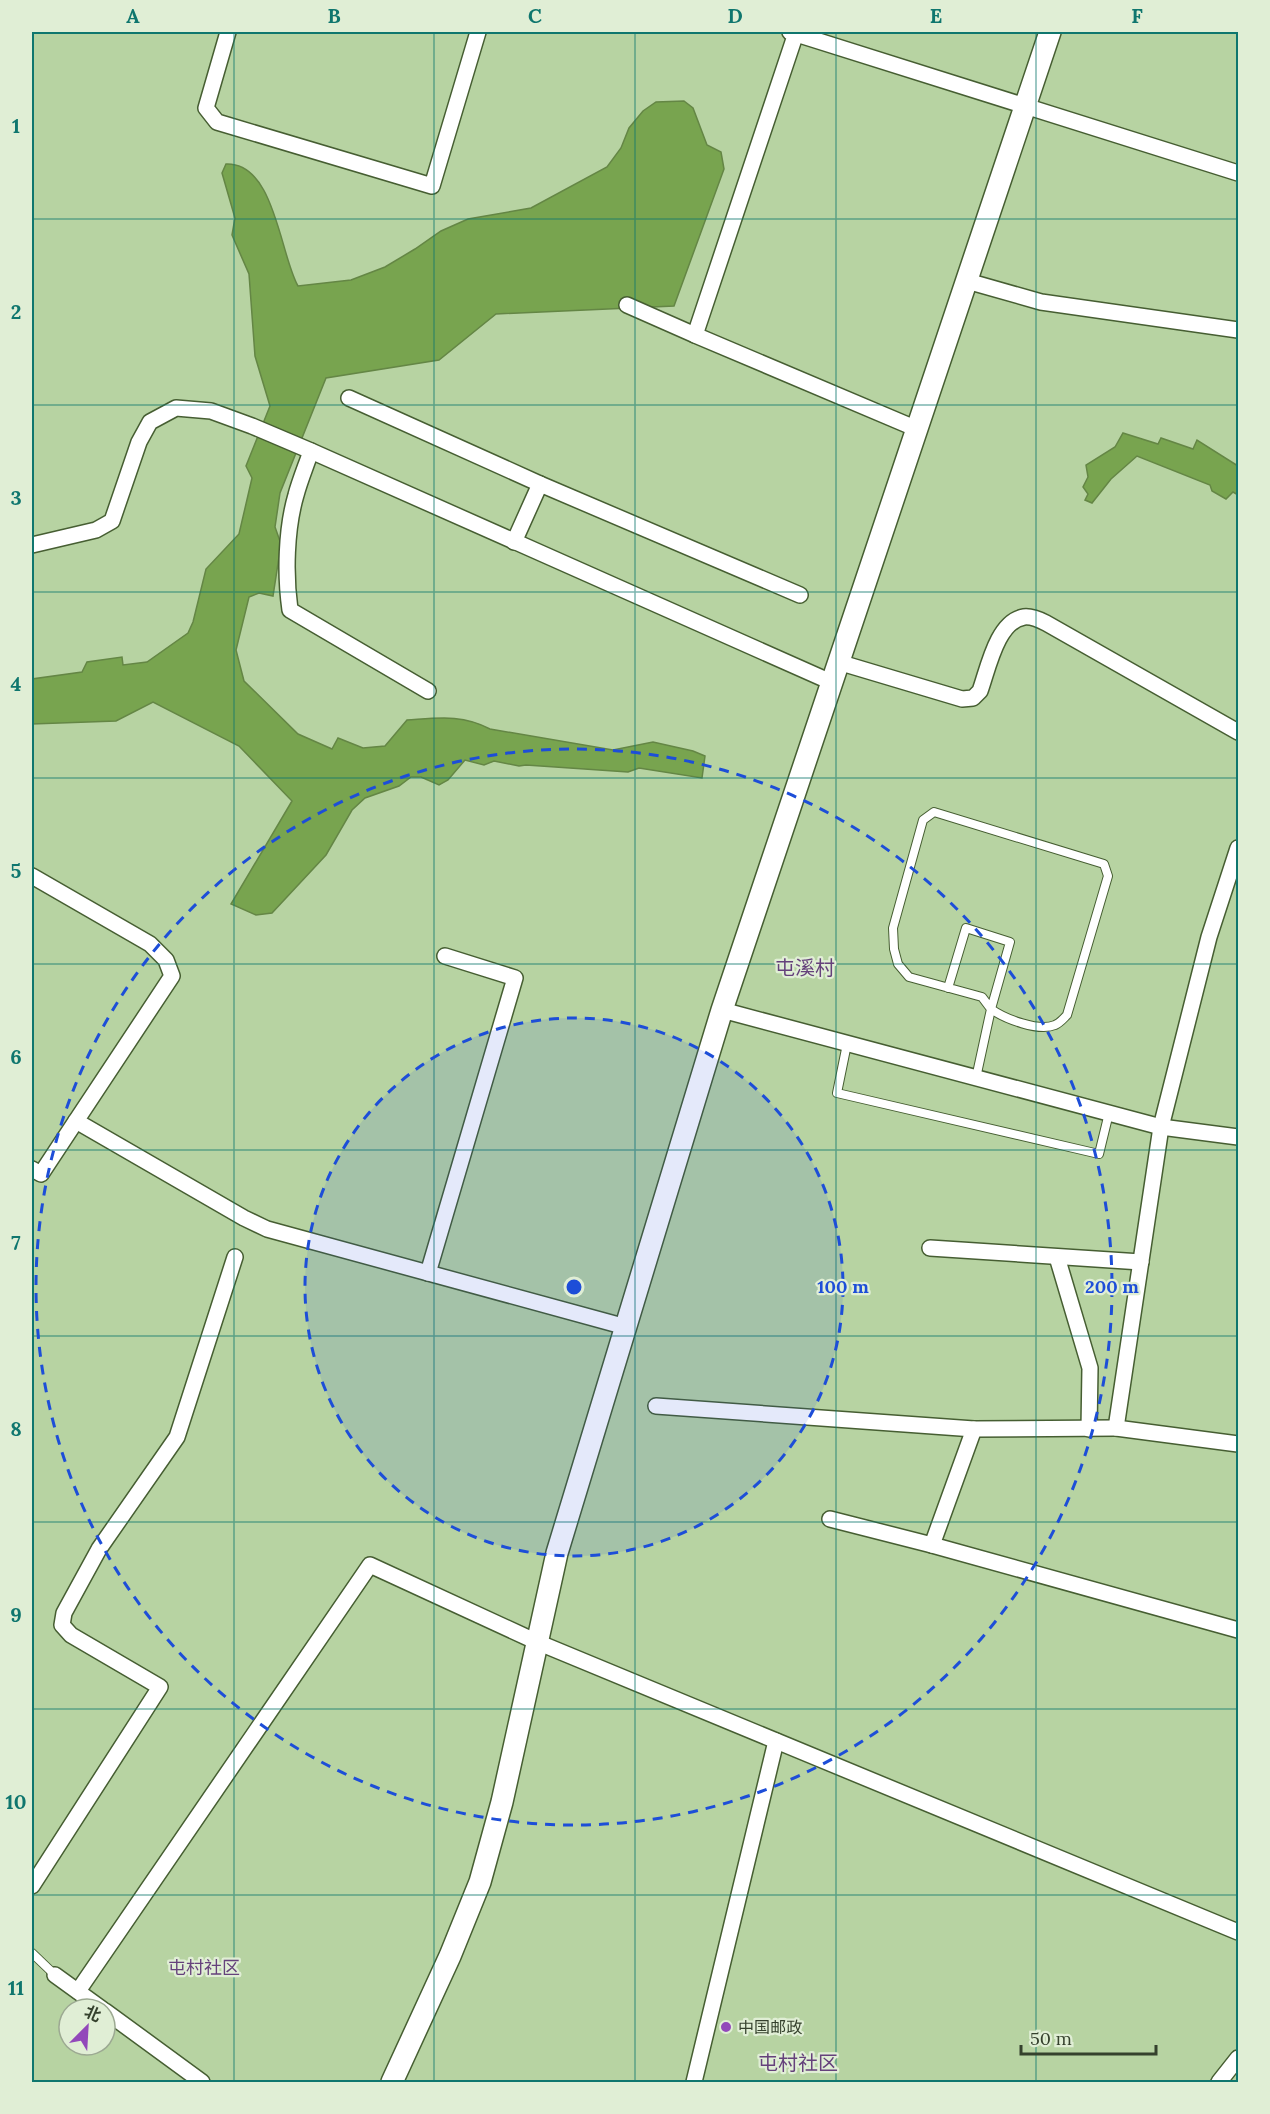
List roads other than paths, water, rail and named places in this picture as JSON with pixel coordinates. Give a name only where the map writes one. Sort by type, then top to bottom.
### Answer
[{"type":"main road","points":[[393,2082],[450,1956],[480,1882],[502,1802],[557,1552],[723,1010],[1050,32]]},
{"type":"street","points":[[228,32],[206,108],[217,122],[432,186],[478,32]]},
{"type":"street","points":[[695,335],[793,32],[1239,173]]},
{"type":"street","points":[[967,281],[1041,302],[1239,330]]},
{"type":"street","points":[[627,305],[917,429]]},
{"type":"street","points":[[349,398],[540,484],[800,595]]},
{"type":"street","points":[[32,545],[96,530],[112,521],[139,442],[150,422],[176,408],[211,411],[306,449],[831,682]]},
{"type":"street","points":[[306,449],[295,497],[288,546],[286,584],[290,610],[428,691]]},
{"type":"street","points":[[514,542],[540,484]]},
{"type":"street","points":[[838,662],[962,699],[973,698],[980,691],[1002,631],[1013,620],[1026,616],[1046,622],[1239,732]]},
{"type":"street","points":[[1116,1428],[1161,1127],[1209,937],[1239,848]]},
{"type":"street","points":[[32,876],[150,944],[165,960],[172,976],[41,1174],[32,1169]]},
{"type":"street","points":[[428,1273],[515,978],[445,956]]},
{"type":"street","points":[[723,1010],[1161,1127],[1239,1137]]},
{"type":"street","points":[[76,1121],[267,1229],[626,1327]]},
{"type":"street","points":[[930,1248],[1141,1262]]},
{"type":"street","points":[[32,1886],[160,1687],[71,1635],[62,1624],[64,1613],[99,1549],[177,1437],[235,1257]]},
{"type":"street","points":[[1057,1257],[1090,1368],[1089,1429]]},
{"type":"street","points":[[656,1406],[974,1430],[1116,1428],[1239,1444]]},
{"type":"street","points":[[932,1545],[974,1430]]},
{"type":"street","points":[[830,1519],[1239,1630]]},
{"type":"street","points":[[78,1992],[370,1565],[537,1642],[1239,1932]]},
{"type":"street","points":[[694,2082],[776,1741]]},
{"type":"street","points":[[56,1975],[85,1997]]},
{"type":"street","points":[[117,2020],[202,2082]]},
{"type":"street","points":[[1220,2082],[1239,2058]]},
{"type":"lane","points":[[934,812],[1104,864],[1108,876],[1067,1016],[1057,1024],[1042,1028],[1000,1016],[991,1009],[982,997],[909,977],[898,964],[894,949],[893,927],[923,820],[934,812]]},
{"type":"lane","points":[[948,988],[966,928],[1010,942],[991,1009],[976,1078]]},
{"type":"lane","points":[[848,1044],[837,1093],[1099,1154],[1109,1113]]},
{"type":"lane","points":[[32,1953],[56,1975]]},
{"type":"place","name":"中国邮政","points":[[726,2027]]},
{"type":"district","name":"屯溪村","points":[[805,968]]},
{"type":"district","name":"屯村社区","points":[[204,1968]]},
{"type":"district","name":"屯村社区","points":[[798,2063]]}]
